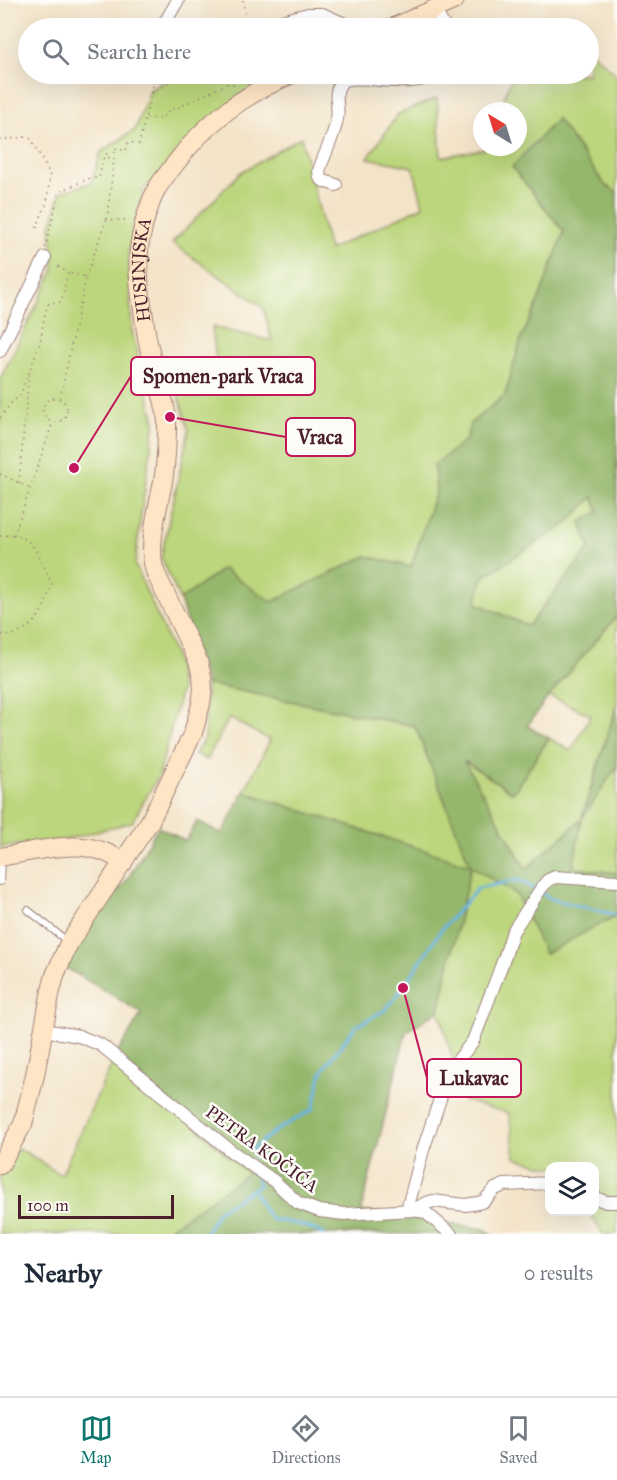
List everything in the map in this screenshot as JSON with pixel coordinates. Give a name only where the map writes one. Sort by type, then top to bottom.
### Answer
[{"type":"main road","points":[[414,18],[455,0]]},
{"type":"main road","name":"HUSINJSKA","points":[[123,863],[150,821],[193,733],[203,689],[198,661],[154,566],[153,543],[164,476],[167,423],[141,301],[140,240],[149,206],[157,188],[190,144],[243,98],[272,84]]},
{"type":"main road","points":[[0,1166],[23,1124],[44,1030],[46,1009],[56,975],[69,943],[123,863],[108,852],[76,847],[1,857]]},
{"type":"street","points":[[168,18],[178,0]]},
{"type":"street","points":[[434,9],[439,18]]},
{"type":"street","points":[[293,18],[308,14],[322,14],[331,18]]},
{"type":"street","points":[[336,185],[320,178],[319,171],[338,117],[336,94],[340,84]]},
{"type":"street","points":[[0,351],[45,258]]},
{"type":"street","points":[[451,1234],[425,1212],[411,1210],[426,1140],[449,1072],[473,1041],[513,931],[548,880],[555,877],[617,881]]},
{"type":"street","name":"PETRA KOČIĆA","points":[[44,1030],[79,1036],[100,1045],[231,1151],[274,1181],[298,1203],[319,1211],[344,1214],[411,1210],[433,1201],[465,1205],[484,1201],[495,1189],[504,1185],[545,1183]]},
{"type":"street","points":[[599,1199],[617,1202]]},
{"type":"lane","points":[[0,882],[1,857]]},
{"type":"lane","points":[[28,910],[69,943]]},
{"type":"path","points":[[243,0],[245,14]]},
{"type":"path","points":[[60,398],[86,277],[106,220],[115,148],[126,151],[128,142],[139,144],[154,84]]},
{"type":"path","points":[[151,94],[166,84]]},
{"type":"path","points":[[145,118],[160,119],[171,109],[227,84]]},
{"type":"path","points":[[233,84],[237,85],[243,98]]},
{"type":"path","points":[[0,140],[25,137],[31,139],[50,174],[47,202],[36,232]]},
{"type":"path","points":[[86,277],[68,273],[45,258],[45,249],[59,192],[90,178],[99,178],[104,156],[108,153],[110,158],[114,159]]},
{"type":"path","points":[[106,220],[146,219]]},
{"type":"path","points":[[0,418],[12,402],[20,396],[40,343],[45,313],[49,303],[61,302],[68,273]]},
{"type":"path","points":[[19,483],[29,371]]},
{"type":"path","points":[[51,398],[60,398],[66,403],[68,411],[64,418],[53,422],[46,418],[43,406],[51,398]]},
{"type":"path","points":[[14,535],[53,422]]},
{"type":"path","points":[[0,474],[30,488]]},
{"type":"path","points":[[0,536],[14,535],[27,539],[52,584],[40,614],[32,626],[18,633],[0,635]]},
{"type":"green space","points":[[599,59],[617,75],[617,193],[605,185],[557,119],[564,232],[535,310],[522,336],[505,395],[470,424],[466,440],[434,465],[436,491],[411,567],[366,556],[272,602],[223,569],[180,600],[161,557],[189,430],[176,388],[218,376],[212,327],[272,341],[263,307],[172,243],[241,172],[301,137],[329,250],[423,206],[413,167],[368,158],[398,114],[437,98],[441,157],[473,151],[473,156],[527,156],[527,102],[502,102],[509,84],[599,84]]},
{"type":"green space","points":[[159,84],[265,84],[181,150],[143,190],[128,253],[132,331],[155,422],[135,565],[175,656],[181,690],[159,775],[132,822],[61,841],[0,847],[0,379],[54,270],[51,225],[61,192],[91,183],[101,152],[135,130],[150,90]]},
{"type":"green space","points":[[557,119],[605,185],[617,193],[617,616],[549,696],[527,726],[549,738],[513,793],[464,761],[526,869],[582,819],[573,868],[617,873],[617,915],[545,954],[516,894],[471,866],[439,1010],[406,1032],[361,1211],[485,1229],[491,1234],[166,1234],[165,1232],[248,1173],[116,1055],[142,1013],[63,966],[89,924],[127,880],[158,827],[186,841],[197,821],[222,834],[244,792],[470,865],[415,726],[206,684],[180,600],[223,569],[272,602],[366,556],[411,567],[436,491],[434,465],[466,440],[470,424],[505,395],[522,336],[535,310],[564,232],[512,167],[522,156],[527,156],[527,151]],"holes":[[[593,497],[599,512],[581,522],[590,548],[528,626],[476,603],[483,577],[565,525]]]},
{"type":"green space","points":[[593,497],[599,512],[581,522],[590,548],[528,626],[476,603],[483,577],[565,525]]},
{"type":"green space","points":[[617,616],[617,704],[582,816],[617,766],[617,873],[573,868],[581,820],[526,869],[463,759],[513,793],[549,738],[571,751],[591,715],[549,696]]},
{"type":"green space","points":[[206,684],[415,726],[471,866],[516,894],[545,953],[617,915],[617,1234],[603,1234],[592,1216],[599,1216],[599,1162],[545,1162],[545,1166],[515,1158],[509,1113],[464,1101],[439,1010],[470,866],[244,792],[270,740],[229,718],[207,760],[195,754],[205,737]]},
{"type":"green space","points":[[617,704],[617,766],[582,819]]},
{"type":"green space","points":[[116,1055],[248,1174],[165,1231],[166,1234],[0,1234],[0,1175],[19,1148],[61,1175]]},
{"type":"waterway","points":[[254,1157],[252,1149],[274,1132],[313,1109],[322,1071],[355,1027],[385,1010],[403,988],[441,930],[478,888],[518,880],[536,890]]},
{"type":"waterway","points":[[541,893],[554,900],[617,915]]},
{"type":"waterway","points":[[205,1234],[218,1211],[259,1185],[257,1178]]},
{"type":"waterway","points":[[252,1189],[270,1219],[302,1225],[324,1234]]},
{"type":"place","name":"Vraca","points":[[170,417]]},
{"type":"place","name":"Spomen-park Vraca","points":[[74,468]]},
{"type":"place","name":"Lukavac","points":[[403,988]]}]
